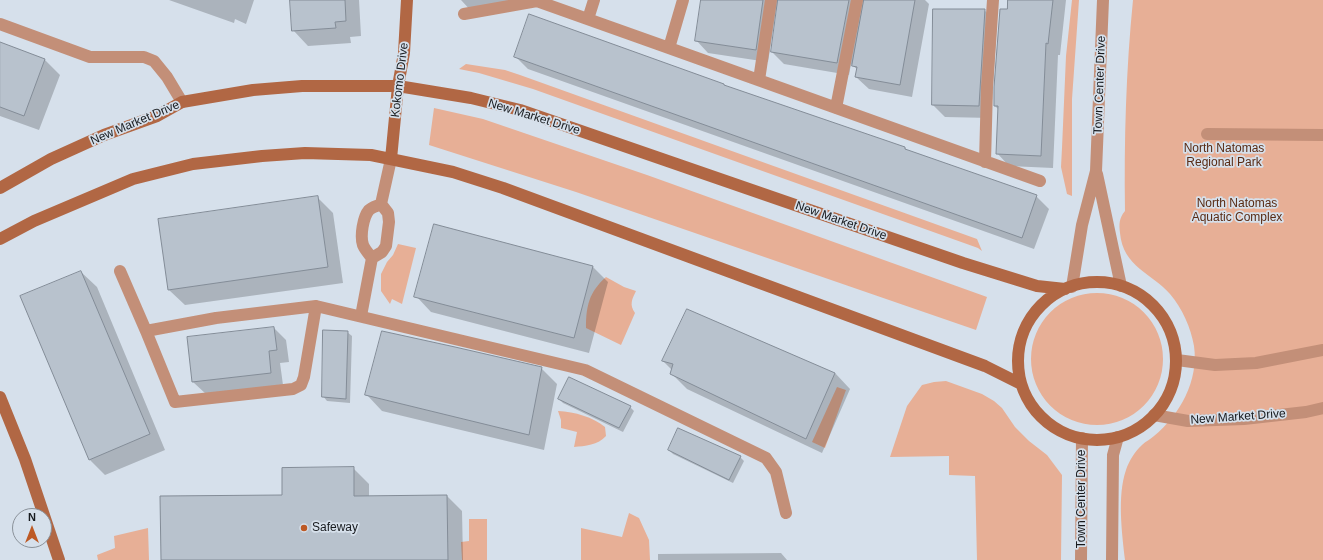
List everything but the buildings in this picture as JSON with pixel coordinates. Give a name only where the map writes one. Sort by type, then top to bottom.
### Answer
[{"type":"street","name":"Kokomo Drive","points":[[390,159],[398,86],[404,53],[407,0]]},
{"type":"street","points":[[588,19],[594,0]]},
{"type":"street","points":[[669,48],[683,0]]},
{"type":"street","points":[[759,80],[771,0]]},
{"type":"street","points":[[836,108],[857,0]]},
{"type":"street","points":[[985,162],[993,0]]},
{"type":"street","name":"Town Center Drive","points":[[1069,288],[1082,225],[1096,170],[1103,0]]},
{"type":"street","points":[[464,14],[537,2],[1040,181]]},
{"type":"street","points":[[0,24],[90,57],[144,57],[154,61],[167,77],[182,102]]},
{"type":"street","name":"New Market Drive","points":[[0,188],[51,159],[104,135],[157,116],[182,102],[253,90],[302,86],[398,86],[470,98],[520,110],[963,263],[1036,286],[1069,288]]},
{"type":"street","points":[[1207,134],[1323,135]]},
{"type":"street","points":[[0,240],[34,221],[133,179],[193,164],[262,156],[305,153],[371,155],[453,172],[504,188],[985,366],[1021,384]]},
{"type":"street","points":[[372,258],[362,243],[362,233],[365,217],[368,212],[381,204],[390,159]]},
{"type":"street","name":"Town Center Drive","points":[[1096,170],[1121,286]]},
{"type":"street","points":[[361,316],[372,258],[382,252],[386,246],[389,222],[388,213],[381,204]]},
{"type":"street","points":[[120,271],[175,402],[293,389],[301,385],[304,378],[316,306]]},
{"type":"street","points":[[1097,282],[1121,286],[1143,297],[1161,314],[1172,335],[1177,360],[1173,384],[1163,406],[1154,416],[1146,424],[1124,436],[1099,441],[1074,437],[1051,426],[1032,407],[1021,384],[1018,361],[1021,338],[1031,318],[1046,301],[1069,288],[1097,282]]},
{"type":"street","points":[[146,331],[216,318],[264,311],[316,306],[585,370],[766,458],[776,472],[786,513]]},
{"type":"street","points":[[1177,360],[1215,365],[1256,363],[1323,350]]},
{"type":"street","points":[[0,397],[25,459],[59,560]]},
{"type":"street","name":"New Market Drive","points":[[1154,416],[1188,421],[1244,419],[1306,412],[1323,408]]},
{"type":"street","points":[[1112,560],[1113,455],[1118,437]]},
{"type":"street","name":"Town Center Drive","points":[[1081,560],[1082,438]]},
{"type":"green space","points":[[1072,0],[1079,0],[1072,99],[1072,196],[1067,194],[1061,167],[1066,56]]},
{"type":"green space","name":"North Natomas Regional Park","points":[[1133,0],[1323,0],[1323,560],[1125,560],[1121,503],[1123,480],[1126,470],[1137,450],[1153,437],[1172,418],[1186,396],[1194,371],[1195,359],[1191,332],[1178,306],[1163,287],[1132,262],[1122,245],[1120,221],[1125,211],[1126,105]]},
{"type":"green space","points":[[466,64],[505,70],[520,75],[977,239],[982,251],[978,248],[533,89],[479,73],[459,69]]},
{"type":"green space","points":[[434,108],[483,119],[647,175],[987,297],[976,330],[576,192],[429,145]]},
{"type":"green space","points":[[398,244],[416,248],[402,304],[392,299],[390,304],[381,291],[381,274]]},
{"type":"green space","points":[[606,277],[624,287],[636,291],[632,299],[632,307],[635,313],[621,345],[586,328],[588,306],[592,294]]},
{"type":"green space","points":[[1097,293],[1110,294],[1122,298],[1134,304],[1144,312],[1152,322],[1158,334],[1162,346],[1162,372],[1158,384],[1152,396],[1144,406],[1134,414],[1122,420],[1110,424],[1097,425],[1084,424],[1072,420],[1060,414],[1050,406],[1042,396],[1036,384],[1032,372],[1031,359],[1032,346],[1036,334],[1042,322],[1050,312],[1060,304],[1072,298],[1084,294]]},
{"type":"green space","points":[[946,381],[982,394],[994,401],[1002,408],[1015,427],[1029,441],[1047,455],[1062,475],[1061,560],[977,560],[975,476],[949,475],[949,456],[890,457],[907,406],[922,385]]},
{"type":"green space","points":[[837,387],[846,390],[825,448],[812,442]]},
{"type":"green space","points":[[558,411],[577,414],[595,420],[605,427],[606,436],[595,443],[574,447],[577,432],[561,428],[561,420]]},
{"type":"green space","points":[[629,513],[639,518],[649,540],[650,560],[581,560],[581,528],[622,537]]},
{"type":"green space","points":[[469,519],[487,519],[487,560],[462,560],[461,542],[469,541]]},
{"type":"green space","points":[[148,528],[149,560],[98,560],[97,555],[115,548],[114,536]]},
{"type":"place","name":"Safeway","points":[[304,528]]},
{"type":"park label","name":"North Natomas Aquatic Complex","points":[[1237,211]]}]
